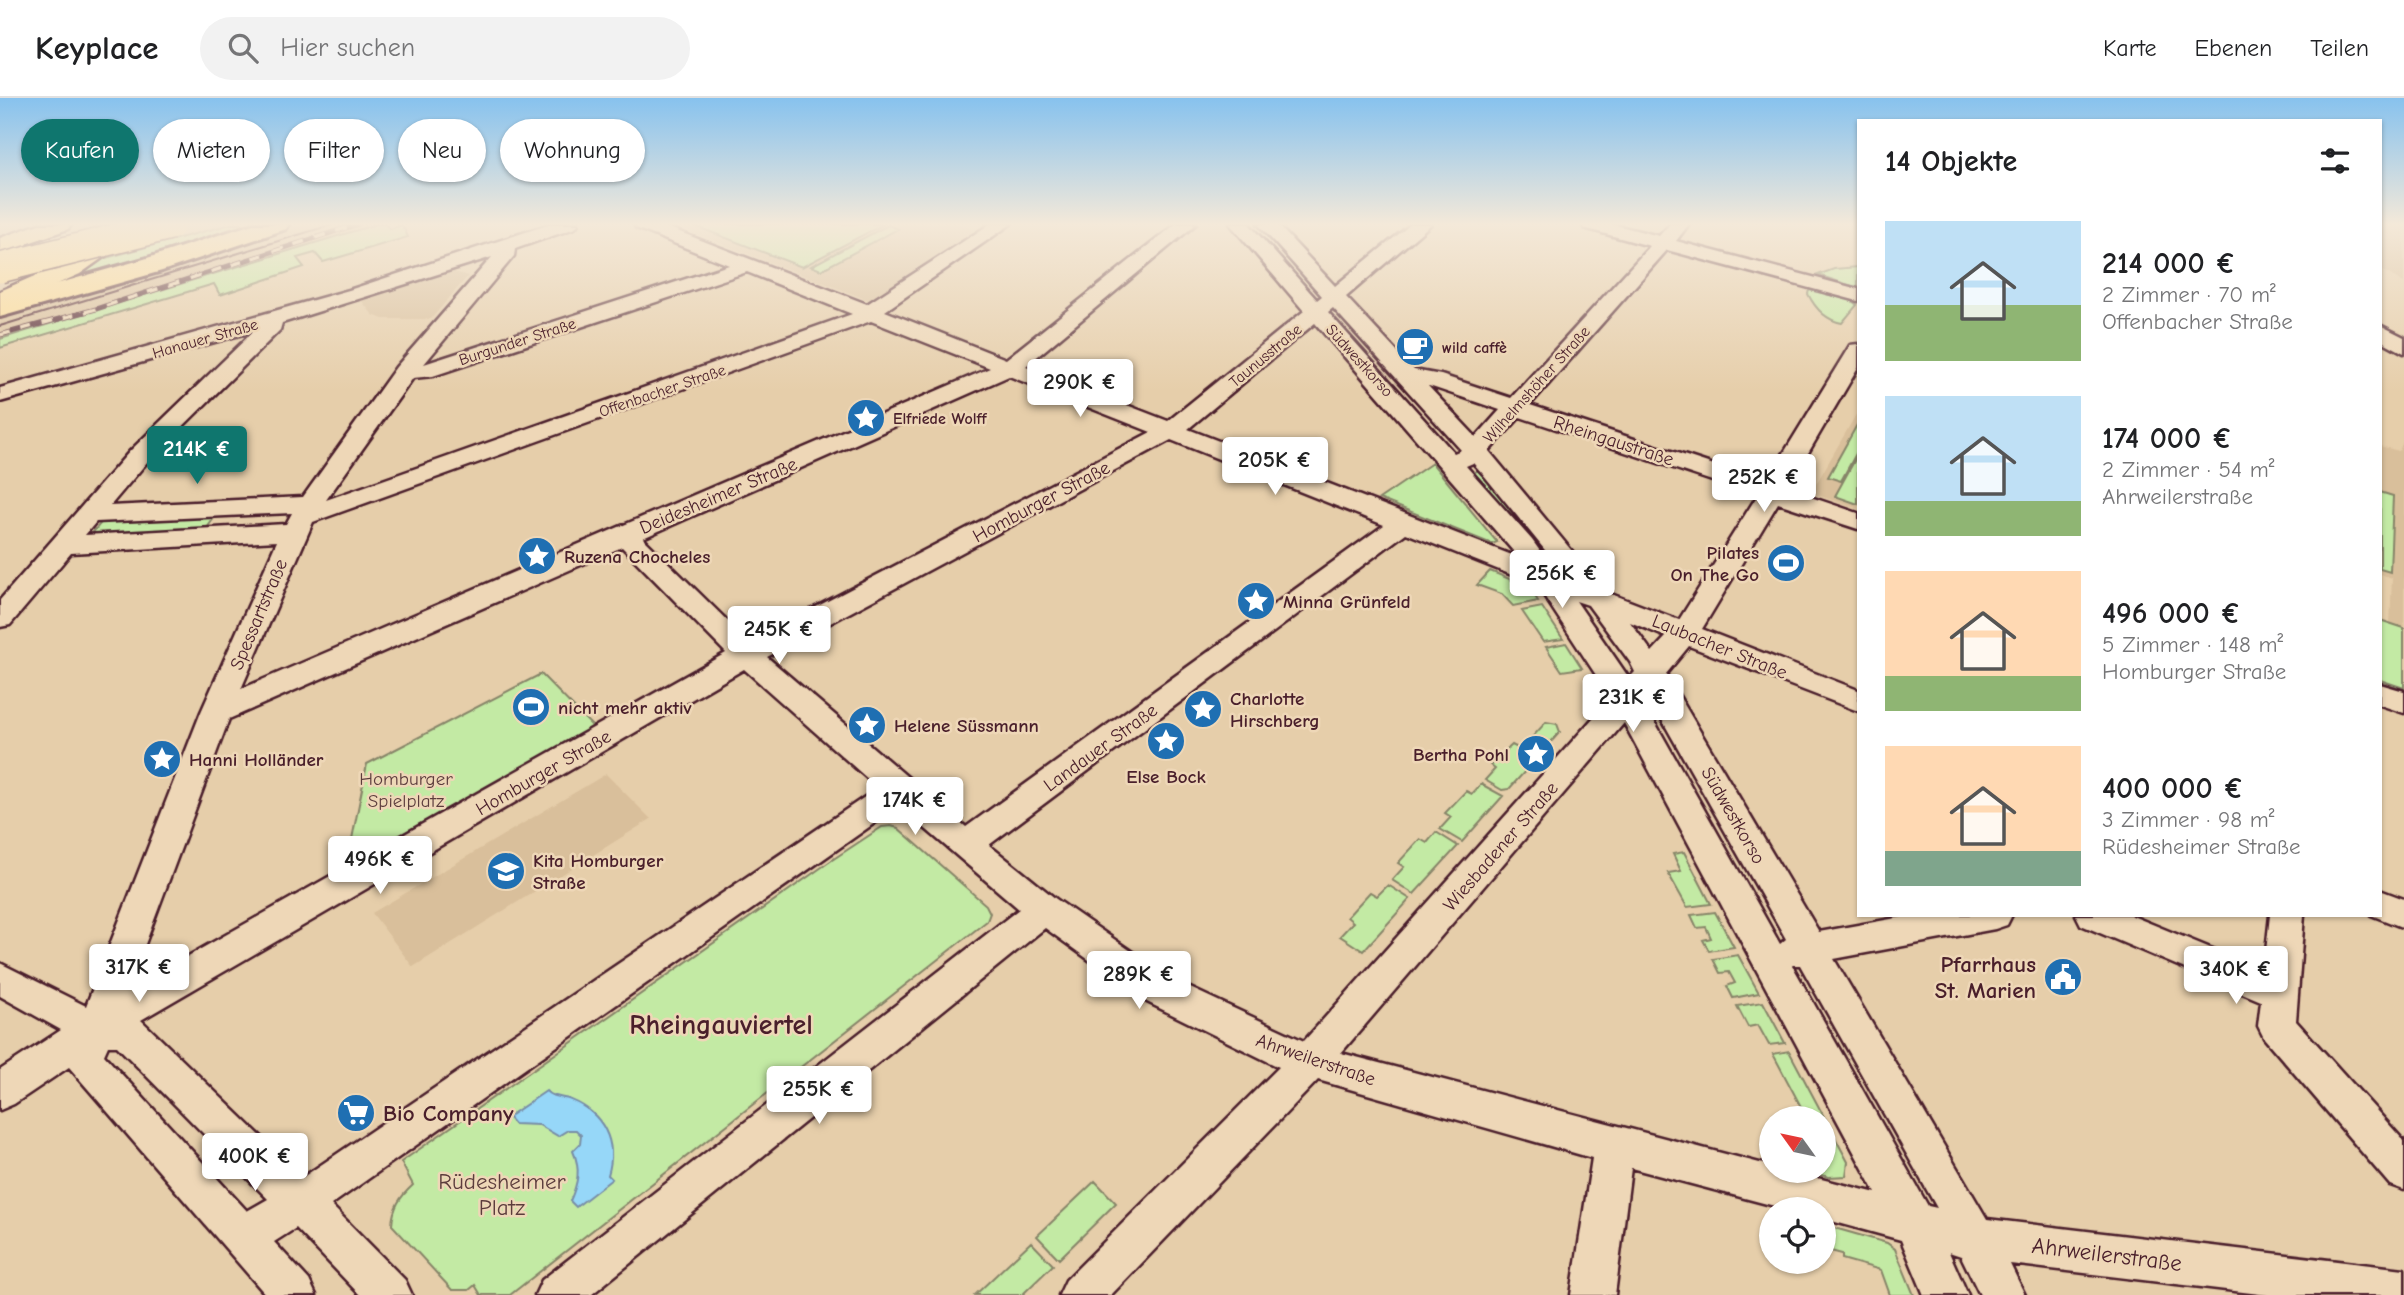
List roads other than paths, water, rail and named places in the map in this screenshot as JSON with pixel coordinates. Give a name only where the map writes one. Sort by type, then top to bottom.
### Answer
[{"type":"highway","points":[[0,290],[23,280]]},
{"type":"highway","points":[[0,309],[101,280]]},
{"type":"main road","points":[[0,301],[47,280]]},
{"type":"street","name":"Hanauer Straße","points":[[0,396],[397,280]]},
{"type":"street","name":"Spessartstraße","points":[[243,1237],[84,1059],[93,1029],[216,712],[302,518],[404,372],[483,280]]},
{"type":"street","name":"Burgunder Straße","points":[[404,372],[438,367],[703,280]]},
{"type":"street","name":"Laubacher Straße","points":[[786,280],[1857,701]]},
{"type":"street","name":"Offenbacher Straße","points":[[60,545],[302,518],[872,313],[920,280]]},
{"type":"street","name":"Deidesheimer Straße","points":[[216,712],[1009,368],[1118,280]]},
{"type":"street","name":"Südwestkorso","points":[[1289,280],[1453,464],[1523,546],[1545,577],[1640,687],[1812,948],[1977,1239],[2003,1295]]},
{"type":"street","name":"Südwestkorso","points":[[1318,280],[1476,451],[1597,597],[1770,956],[1915,1223],[1946,1295]]},
{"type":"street","name":"Taunusstraße","points":[[1171,431],[1355,280]]},
{"type":"street","name":"Wilhelmshöher Straße","points":[[1476,451],[1630,280]]},
{"type":"street","points":[[1801,280],[1857,295]]},
{"type":"street","points":[[0,618],[139,456],[272,325],[270,319]]},
{"type":"street","points":[[2382,332],[2404,346]]},
{"type":"street","points":[[2382,354],[2404,352]]},
{"type":"street","name":"Wiesbadener Straße","points":[[1081,1295],[1311,1061],[1640,687],[1685,632],[1772,492],[1850,380],[1857,354]]},
{"type":"street","name":"Rheingaustraße","points":[[1408,376],[1433,380],[1857,521]]},
{"type":"street","name":"Homburger Straße","points":[[0,1092],[93,1029],[747,655],[1171,431]]},
{"type":"street","points":[[1453,464],[1476,451]]},
{"type":"street","name":"Offenbacher Straße","points":[[86,515],[302,518]]},
{"type":"street","name":"Landauer Straße","points":[[965,845],[1387,537],[1402,522]]},
{"type":"street","name":"Ahrweilerstraße","points":[[625,535],[747,655],[965,845],[1044,909],[1160,991],[1273,1047],[1311,1061],[1614,1145],[1915,1223]]},
{"type":"street","points":[[2382,695],[2404,702]]},
{"type":"street","points":[[294,1295],[243,1237],[300,1203],[901,788]]},
{"type":"street","points":[[2382,905],[2404,914]]},
{"type":"street","points":[[557,1295],[1044,909]]},
{"type":"street","points":[[1770,956],[1984,917]]},
{"type":"street","points":[[2098,917],[2280,993]]},
{"type":"street","points":[[2287,917],[2277,1026],[2404,1171]]},
{"type":"street","points":[[0,978],[93,1029],[126,1030],[390,1295]]},
{"type":"street","points":[[1593,1295],[1614,1145]]},
{"type":"street","points":[[1915,1223],[1977,1239]]},
{"type":"street","name":"Ahrweilerstraße","points":[[1977,1239],[2404,1290]]},
{"type":"water","points":[[546,1091],[571,1100],[592,1113],[609,1140],[611,1163],[608,1175],[612,1179],[576,1207],[570,1201],[578,1176],[573,1151],[580,1144],[581,1135],[576,1130],[568,1130],[558,1136],[539,1125],[514,1124],[508,1117]]},
{"type":"tram line","points":[[0,326],[151,280]]},
{"type":"railway","points":[[0,335],[96,309],[186,280]]},
{"type":"place","name":"wild caffè","points":[[1415,347]]},
{"type":"place","name":"Elfriede Wolff","points":[[866,418]]},
{"type":"place","name":"Ruzena Chocheles","points":[[537,556]]},
{"type":"place","name":"Pilates On The Go","points":[[1786,563]]},
{"type":"place","name":"Minna Grünfeld","points":[[1256,601]]},
{"type":"place","name":"nicht mehr aktiv","points":[[531,707]]},
{"type":"place","name":"Charlotte Hirschberg","points":[[1203,709]]},
{"type":"place","name":"Helene Süssmann","points":[[867,725]]},
{"type":"place","name":"Else Bock","points":[[1166,741]]},
{"type":"place","name":"Bertha Pohl","points":[[1536,754]]},
{"type":"place","name":"Hanni Holländer","points":[[162,759]]},
{"type":"place","name":"Kita Homburger Straße","points":[[506,871]]},
{"type":"place","name":"Pfarrhaus St. Marien","points":[[2063,977]]},
{"type":"place","name":"Bio Company","points":[[356,1113]]},
{"type":"district","name":"Rheingauviertel","points":[[721,1024]]},
{"type":"park label","name":"Homburger Spielplatz","points":[[406,789]]},
{"type":"park label","name":"Rüdesheimer Platz","points":[[502,1194]]}]
